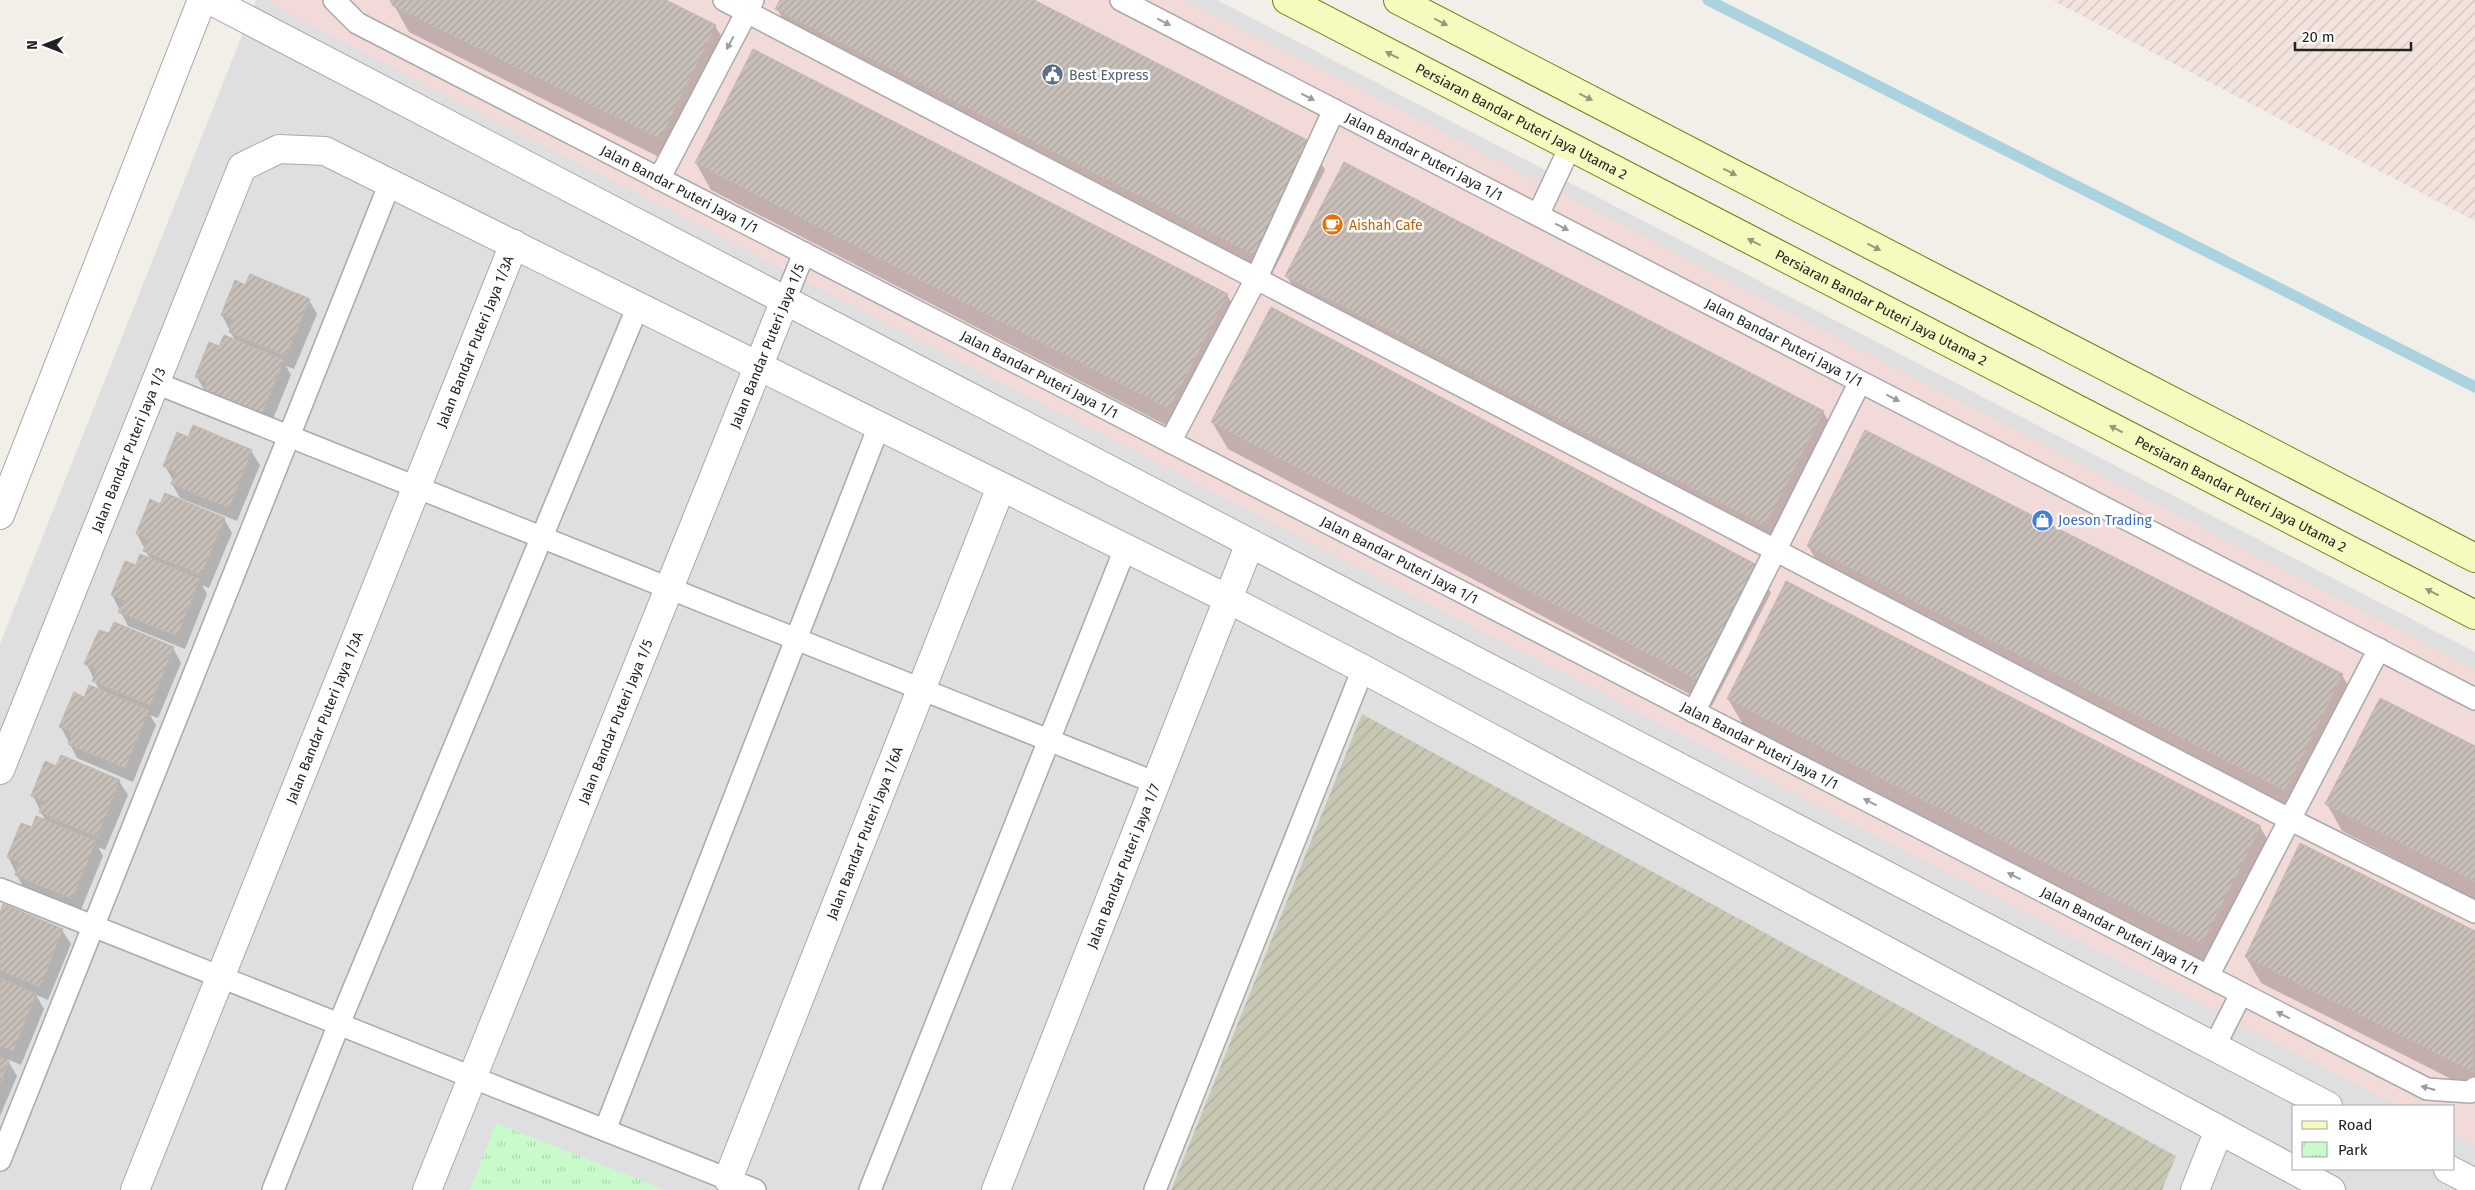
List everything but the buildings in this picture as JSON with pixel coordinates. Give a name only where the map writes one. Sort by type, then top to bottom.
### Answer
[{"type":"street","points":[[0,515],[202,0]]},
{"type":"street","points":[[210,0],[2326,1105]]},
{"type":"street","name":"Persiaran Bandar Puteri Jaya Utama 2","points":[[1287,0],[2475,615]]},
{"type":"street","points":[[1398,0],[2475,558]]},
{"type":"street","name":"Jalan Bandar Puteri Jaya 1/3","points":[[0,770],[242,167],[279,149],[325,151],[390,183]]},
{"type":"street","points":[[390,183],[1228,599],[1363,669],[2292,1169]]},
{"type":"street","name":"Jalan Bandar Puteri Jaya 1/3A","points":[[134,1190],[514,244]]},
{"type":"street","name":"Jalan Bandar Puteri Jaya 1/5","points":[[427,1190],[785,300]]},
{"type":"street","name":"Jalan Bandar Puteri Jaya 1/6A","points":[[728,1179],[1002,487]]},
{"type":"street","name":"Jalan Bandar Puteri Jaya 1/7","points":[[996,1190],[1250,543]]},
{"type":"street","points":[[2195,1190],[2219,1130]]},
{"type":"street","points":[[2294,1170],[2331,1190]]},
{"type":"street","points":[[2450,1170],[2475,1183]]},
{"type":"lane","name":"Jalan Bandar Puteri Jaya 1/1","points":[[334,0],[358,24],[2427,1089],[2470,1092],[2475,1088]]},
{"type":"lane","points":[[724,0],[750,6],[1774,550],[2289,819],[2475,912]]},
{"type":"lane","name":"Jalan Bandar Puteri Jaya 1/1","points":[[1121,0],[2475,699]]},
{"type":"lane","points":[[659,179],[750,6]]},
{"type":"lane","points":[[1170,442],[1257,277],[1334,110]]},
{"type":"lane","points":[[1538,216],[1570,147]]},
{"type":"lane","points":[[0,1160],[390,183]]},
{"type":"lane","name":"Jalan Bandar Puteri Jaya 1/5","points":[[785,300],[804,253]]},
{"type":"lane","points":[[273,1190],[339,1024],[638,306]]},
{"type":"lane","points":[[1694,712],[1860,382]]},
{"type":"lane","points":[[156,383],[1156,783]]},
{"type":"lane","points":[[605,1130],[879,426]]},
{"type":"lane","points":[[870,1190],[1125,549]]},
{"type":"lane","points":[[2208,976],[2378,649]]},
{"type":"lane","points":[[1155,1190],[1363,669]]},
{"type":"lane","points":[[0,889],[755,1190]]},
{"type":"lane","points":[[2214,1047],[2241,994]]},
{"type":"shaded area","points":[[256,0],[1217,0],[2475,652],[2475,1190],[0,1190],[0,644]]},
{"type":"shaded area","points":[[268,0],[1183,0],[1343,80],[2475,670],[2475,1146],[2455,1136],[2455,1105],[2396,1105],[267,2]]},
{"type":"shaded area","points":[[2052,0],[2475,0],[2475,221]]},
{"type":"shaded area","points":[[1362,714],[2176,1156],[2162,1190],[1171,1190]]},
{"type":"green space","points":[[496,1123],[665,1190],[470,1190]]},
{"type":"waterway","points":[[1708,0],[2475,387]]},
{"type":"place","name":"Best Express","points":[[1053,75]]},
{"type":"place","name":"Aishah Cafe","points":[[1333,225]]},
{"type":"place","name":"Joeson Trading","points":[[2042,520]]}]
